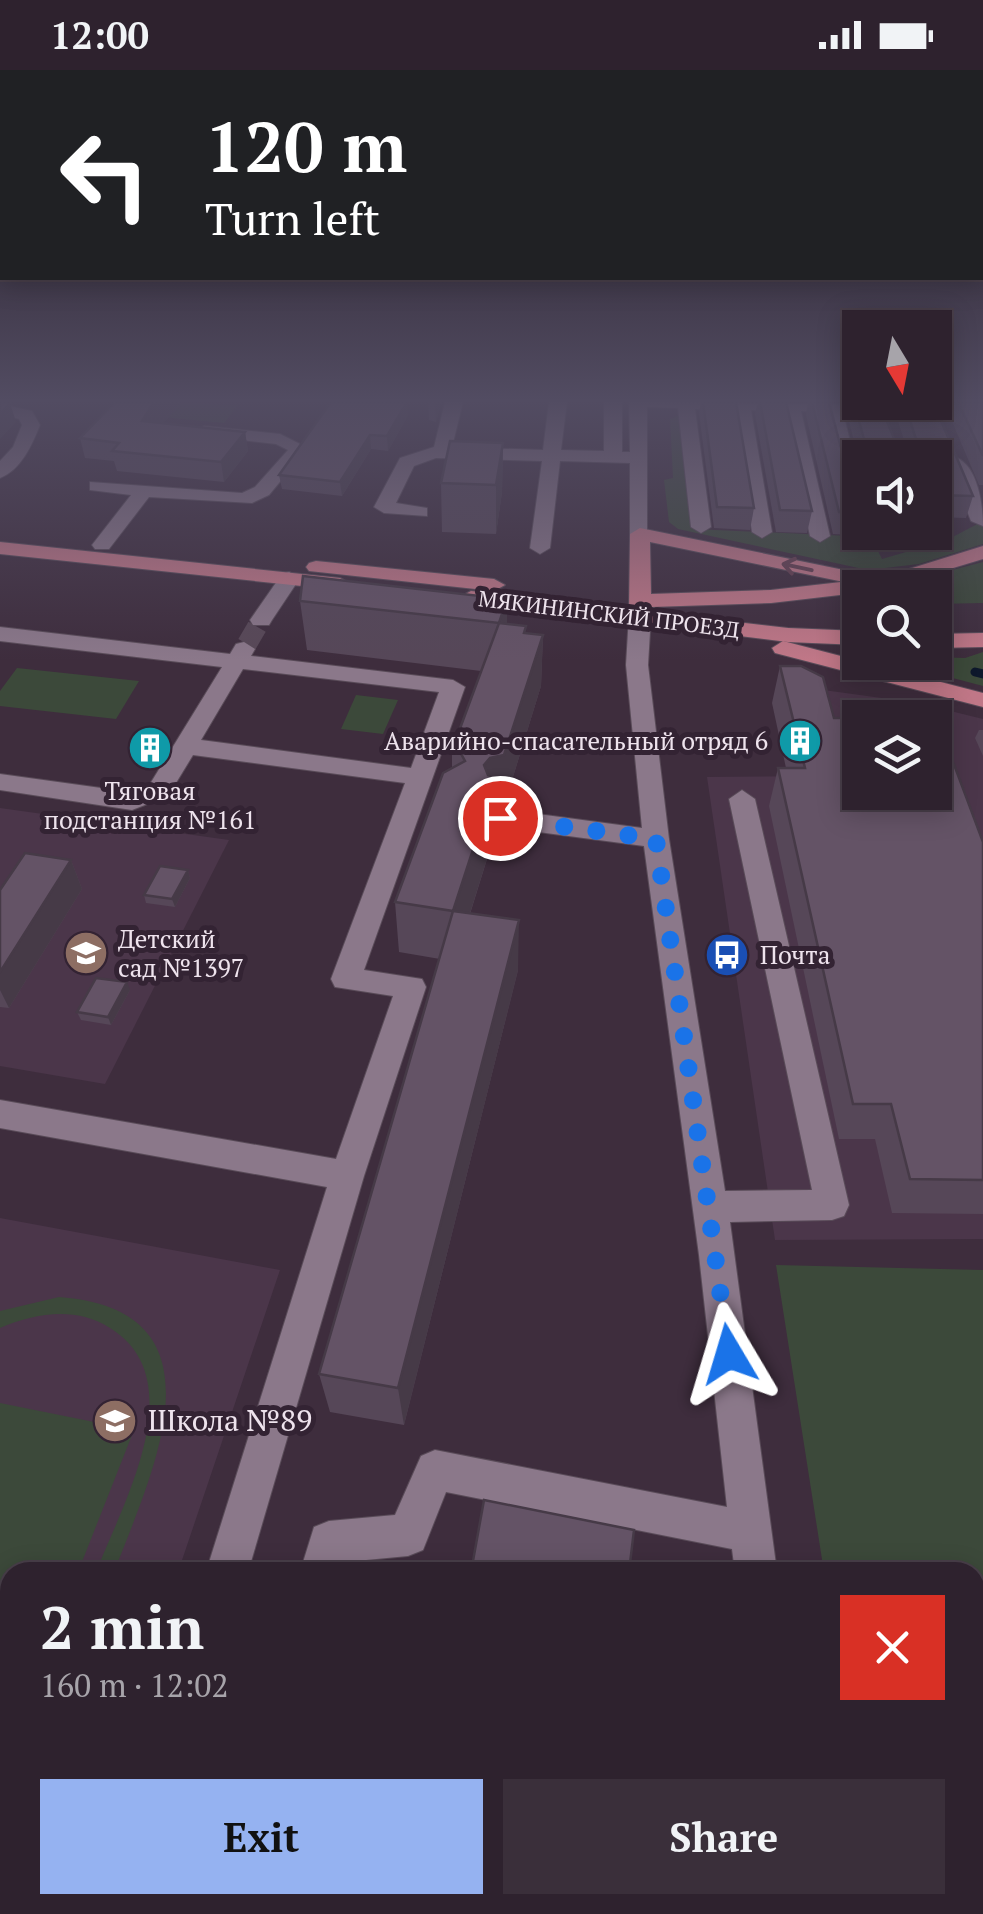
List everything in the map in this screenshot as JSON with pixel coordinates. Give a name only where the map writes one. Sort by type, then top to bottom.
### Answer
[{"type":"main road","name":"МЯКИНИНСКИЙ ПРОЕЗД","points":[[0,534],[641,608],[678,622],[842,637]]},
{"type":"main road","points":[[842,575],[640,534],[641,608],[802,595],[842,587]]},
{"type":"main road","name":"МЯКИНИНСКИЙ ПРОЕЗД","points":[[0,548],[641,608],[842,619]]},
{"type":"main road","points":[[924,570],[983,552]]},
{"type":"main road","points":[[812,655],[793,645],[788,627],[833,619]]},
{"type":"main road","points":[[678,622],[983,700]]},
{"type":"main road","points":[[952,623],[983,622]]},
{"type":"main road","points":[[952,641],[983,640]]},
{"type":"street","points":[[116,488],[244,499],[265,488]]},
{"type":"street","points":[[394,488],[384,507],[420,512]]},
{"type":"street","points":[[540,548],[545,488]]},
{"type":"street","points":[[639,488],[640,534]]},
{"type":"street","points":[[696,488],[701,527]]},
{"type":"street","points":[[755,488],[762,532]]},
{"type":"street","points":[[809,488],[820,536]]},
{"type":"street","points":[[967,488],[981,521]]},
{"type":"street","points":[[102,545],[144,491]]},
{"type":"street","points":[[261,620],[289,578]]},
{"type":"street","points":[[641,608],[637,665],[656,839],[710,1207],[755,1562]]},
{"type":"street","points":[[0,634],[242,653],[453,687],[420,777],[423,808],[346,979],[411,987],[347,1176],[230,1562]]},
{"type":"street","points":[[0,782],[132,801],[158,790],[242,653]]},
{"type":"street","points":[[185,746],[420,777]]},
{"type":"street","points":[[710,1207],[832,1205],[742,800]]},
{"type":"street","points":[[500,818],[656,839]]},
{"type":"street","points":[[0,1114],[347,1176]]},
{"type":"street","points":[[323,1562],[328,1542],[408,1534],[435,1470],[751,1532]]},
{"type":"shaded area","points":[[809,688],[896,700],[842,700],[842,810],[952,810],[952,711],[983,719],[983,1239],[775,1240],[707,777],[837,776]]},
{"type":"shaded area","name":"Детский сад №1397","points":[[0,808],[229,840],[105,1084],[0,1066]]},
{"type":"shaded area","name":"Школа №89","points":[[0,1218],[280,1270],[181,1562],[0,1562]]},
{"type":"green space","points":[[665,488],[690,488],[694,529],[842,536],[842,550],[878,550],[882,559],[913,550],[952,550],[952,537],[983,521],[983,544],[919,564],[868,570],[678,529],[669,522]]},
{"type":"green space","points":[[983,562],[983,603],[952,604],[952,570]]},
{"type":"green space","points":[[983,652],[983,686],[952,678],[952,658]]},
{"type":"green space","points":[[17,668],[139,681],[116,719],[0,706],[0,691]]},
{"type":"green space","points":[[356,695],[398,700],[383,734],[341,729]]},
{"type":"green space","points":[[776,1265],[983,1270],[983,1562],[822,1562]]},
{"type":"green space","points":[[59,1297],[113,1309],[146,1332],[163,1364],[166,1403],[159,1446],[118,1562],[100,1562],[134,1479],[149,1410],[147,1379],[135,1351],[97,1321],[55,1314],[0,1328],[0,1311]]},
{"type":"green space","points":[[0,1403],[134,1430],[82,1562],[0,1562]]},
{"type":"building","points":[[714,488],[751,488],[754,508],[717,507]]},
{"type":"building","points":[[776,488],[807,488],[812,511],[780,510]]},
{"type":"building","points":[[833,488],[842,488],[839,512]]},
{"type":"building","points":[[952,488],[970,488],[973,496],[952,495]]},
{"type":"building","points":[[303,576],[507,599],[499,623],[300,601]]},
{"type":"building","points":[[499,623],[526,626],[524,633],[543,635],[504,755],[490,758],[484,765],[488,775],[496,779],[453,911],[395,902],[443,773],[465,761],[460,752],[452,750]]},
{"type":"building","points":[[780,666],[801,666],[823,677],[834,718],[842,718],[842,810],[952,810],[952,759],[983,842],[983,1180],[910,1179],[891,1104],[853,1104],[778,768],[805,768]]},
{"type":"building","points":[[25,853],[71,860],[0,972],[0,890]]},
{"type":"building","points":[[160,866],[188,870],[172,899],[144,895]]},
{"type":"building","points":[[453,911],[519,920],[398,1388],[319,1374]]},
{"type":"building","points":[[96,978],[127,982],[108,1017],[77,1012]]},
{"type":"building","points":[[484,1500],[634,1530],[630,1562],[473,1562]]},
{"type":"waterway","points":[[975,672],[983,674]]},
{"type":"tunnel","points":[[247,644],[261,620]]},
{"type":"place","name":"Аварийно-спасательный отряд 6","points":[[800,741]]},
{"type":"place","name":"Тяговая подстанция №161","points":[[150,748]]},
{"type":"place","name":"Детский сад №1397","points":[[86,953]]},
{"type":"place","name":"Почта","points":[[727,955]]},
{"type":"place","name":"Школа №89","points":[[115,1421]]},
{"type":"route","points":[[500,818],[656,839],[729,1354]]}]
